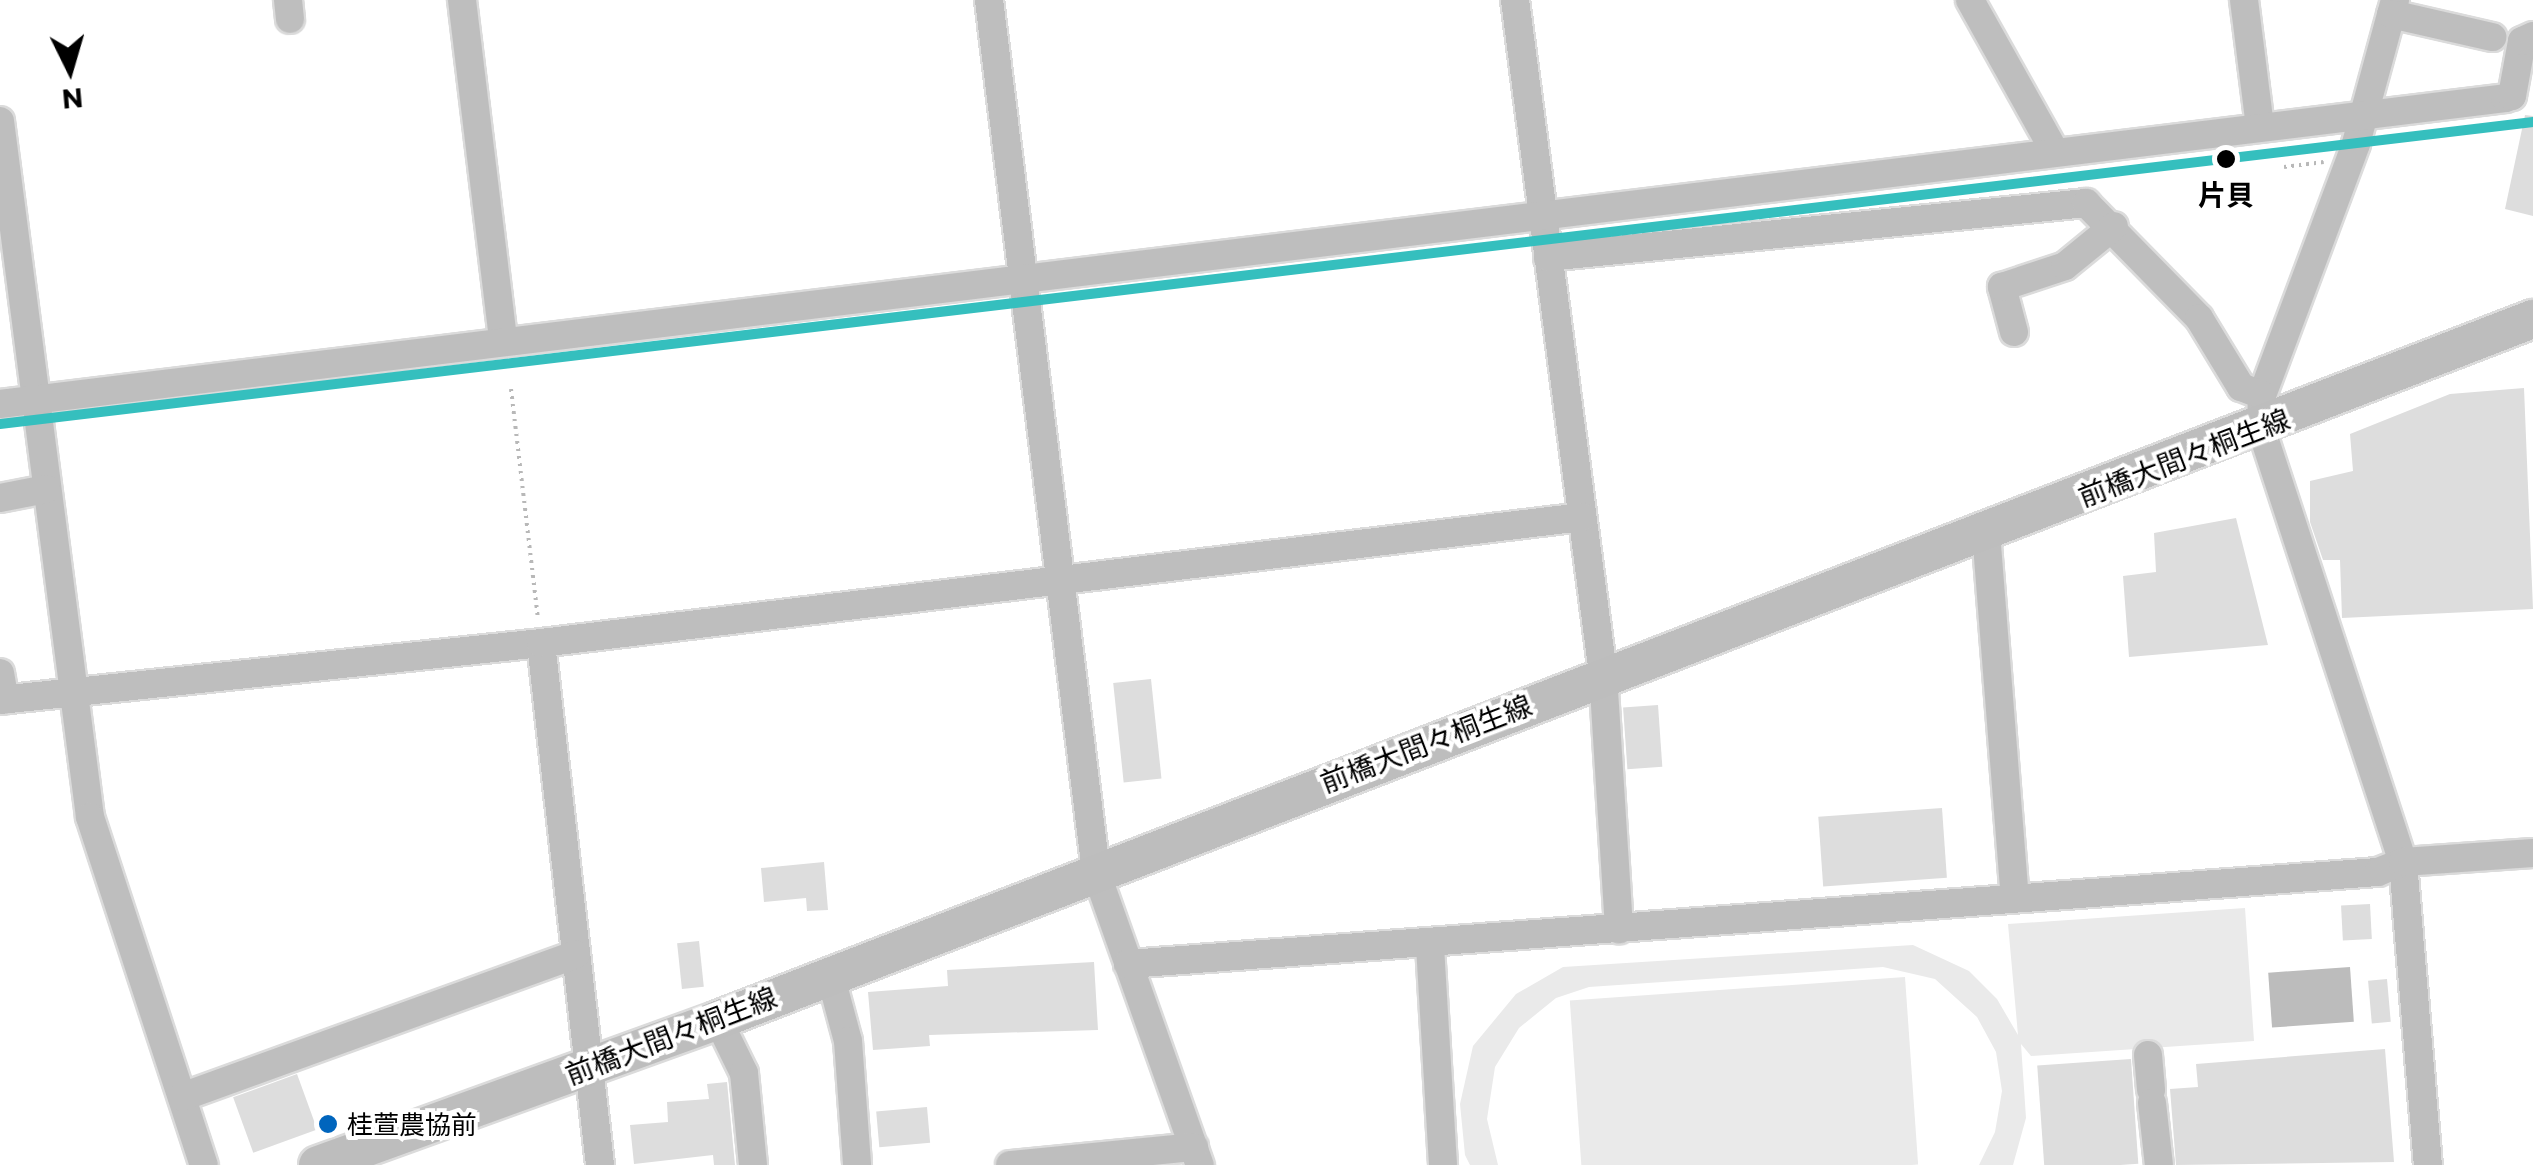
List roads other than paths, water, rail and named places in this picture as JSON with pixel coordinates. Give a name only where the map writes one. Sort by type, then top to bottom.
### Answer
[{"type":"main road","name":"前橋大間々桐生線","points":[[318,1165],[718,1020],[1603,674],[1986,532],[2261,412],[2533,319]]},
{"type":"street","points":[[462,0],[503,340]]},
{"type":"street","points":[[988,0],[1096,872],[1197,1156],[1010,1165]]},
{"type":"street","points":[[1515,0],[1603,674],[1619,930]]},
{"type":"street","points":[[1970,0],[2055,152]]},
{"type":"street","points":[[2244,0],[2260,126]]},
{"type":"street","points":[[2261,412],[2350,159],[2393,7],[2492,36]]},
{"type":"street","points":[[0,404],[34,396],[2512,96],[2522,41],[2533,36]]},
{"type":"street","points":[[0,121],[69,692],[90,816],[204,1165]]},
{"type":"street","points":[[1548,257],[2092,205],[2114,226],[2213,336],[2241,386],[2261,412],[2404,862],[2428,1165]]},
{"type":"street","points":[[2014,332],[2002,287],[2064,266],[2114,226]]},
{"type":"street","points":[[0,498],[46,490]]},
{"type":"street","points":[[2,691],[69,692],[541,643],[1582,517]]},
{"type":"street","points":[[1986,532],[2015,898]]},
{"type":"street","points":[[541,643],[592,1066],[600,1165]]},
{"type":"street","points":[[1128,964],[1414,940],[1430,946],[2378,872],[2404,862],[2533,853]]},
{"type":"street","points":[[1430,946],[1443,1165]]},
{"type":"street","points":[[182,1097],[576,954]]},
{"type":"street","points":[[830,974],[848,1040],[856,1165]]},
{"type":"street","points":[[718,1020],[744,1073],[753,1165]]},
{"type":"street","points":[[2148,1055],[2158,1165]]},
{"type":"place","name":"片貝","points":[[2226,159]]},
{"type":"place","name":"桂萱農協前","points":[[328,1124]]}]
